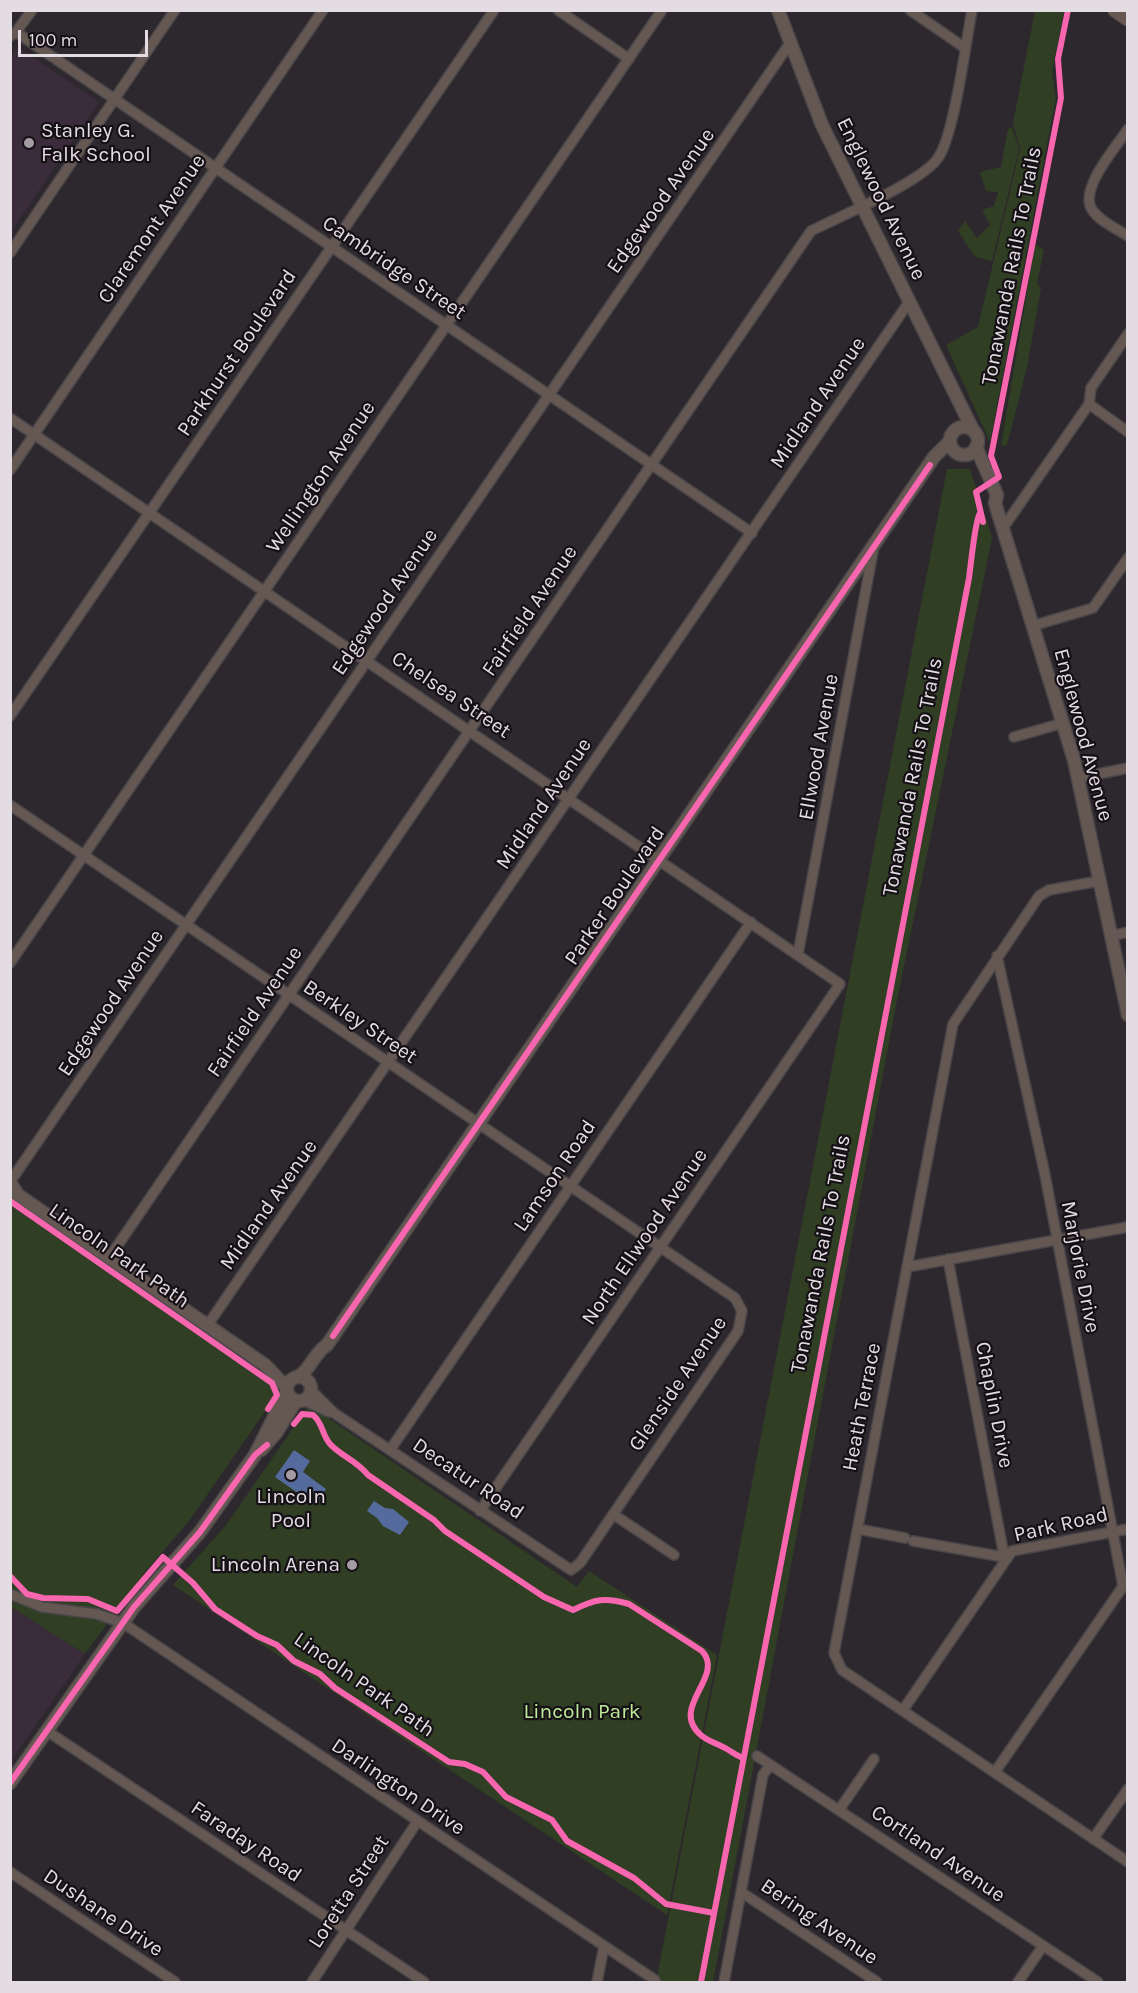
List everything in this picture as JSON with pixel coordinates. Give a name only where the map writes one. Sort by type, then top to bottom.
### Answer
[{"type":"main road","points":[[1115,10],[1128,19]]},
{"type":"street","points":[[12,35],[32,10]]},
{"type":"street","points":[[10,253],[175,10]]},
{"type":"street","name":"Claremont Avenue","points":[[10,470],[324,10]]},
{"type":"street","name":"Parkhurst Boulevard","points":[[10,716],[494,10]]},
{"type":"street","points":[[558,10],[629,59]]},
{"type":"street","name":"Wellington Avenue","points":[[10,963],[662,10]]},
{"type":"street","name":"Englewood Avenue","points":[[778,10],[822,125],[956,401],[977,438],[967,452]]},
{"type":"street","points":[[910,10],[965,48]]},
{"type":"street","name":"Fairfield Avenue","points":[[109,1258],[811,231],[922,174],[939,158],[947,137],[972,10]]},
{"type":"street","name":"Cambridge Street","points":[[12,35],[216,167],[752,533]]},
{"type":"street","name":"Edgewood Avenue","points":[[10,1182],[790,43]]},
{"type":"street","points":[[1128,129],[1091,184],[1088,198],[1094,212],[1128,236]]},
{"type":"street","name":"Midland Avenue","points":[[207,1326],[389,1064],[909,302]]},
{"type":"street","points":[[1003,528],[1089,404],[1091,388],[1128,334]]},
{"type":"street","points":[[951,437],[956,423],[956,401]]},
{"type":"street","points":[[1089,404],[1128,432]]},
{"type":"street","name":"Chelsea Street","points":[[10,418],[150,511],[840,984]]},
{"type":"street","points":[[951,437],[964,427],[972,430]]},
{"type":"street","name":"Englewood Avenue","points":[[951,437],[953,449],[967,452],[995,489],[995,503],[1078,778],[1128,1015]]},
{"type":"street","name":"Parker Boulevard","points":[[255,1455],[267,1445],[290,1408],[306,1395],[327,1345],[934,457],[951,437]]},
{"type":"street","points":[[930,465],[948,455],[967,452]]},
{"type":"street","name":"Ellwood Avenue","points":[[798,954],[874,546]]},
{"type":"street","points":[[1032,626],[1093,608],[1128,558]]},
{"type":"street","points":[[1014,737],[1063,723]]},
{"type":"street","points":[[1078,778],[1128,768]]},
{"type":"street","name":"Berkley Street","points":[[10,805],[660,1248]]},
{"type":"street","name":"Heath Terrace","points":[[1099,881],[1044,892],[1035,900],[953,1024],[835,1659],[842,1670],[1128,1862]]},
{"type":"street","name":"Lamson Road","points":[[390,1450],[751,922]]},
{"type":"street","points":[[1111,936],[1128,932]]},
{"type":"street","name":"Marjorie Drive","points":[[995,1772],[1125,1583],[997,956]]},
{"type":"street","name":"North Ellwood Avenue","points":[[480,1511],[840,984]]},
{"type":"street","points":[[10,1182],[18,1195],[265,1365],[296,1377],[305,1378],[306,1395],[290,1397],[287,1390],[265,1365]]},
{"type":"street","points":[[907,1267],[1128,1227]]},
{"type":"street","name":"Glenside Avenue","points":[[580,1563],[741,1324],[742,1311],[735,1298],[660,1248]]},
{"type":"street","name":"Chaplin Drive","points":[[948,1259],[1005,1559]]},
{"type":"street","name":"Parker Boulevard","points":[[10,1783],[123,1623],[200,1532],[255,1455],[287,1390],[296,1377],[308,1369],[319,1350],[327,1345]]},
{"type":"street","name":"Decatur Road","points":[[306,1395],[565,1568],[571,1570],[580,1563]]},
{"type":"street","points":[[613,1514],[674,1555]]},
{"type":"street","name":"Park Road","points":[[858,1529],[1005,1559],[1012,1551],[1128,1529]]},
{"type":"street","points":[[903,1710],[1005,1559]]},
{"type":"street","name":"Darlington Drive","points":[[10,1594],[42,1607],[97,1614],[123,1623],[655,1980]]},
{"type":"street","name":"Faraday Road","points":[[48,1731],[424,1983]]},
{"type":"street","name":"Cortland Avenue","points":[[757,1756],[1098,1983]]},
{"type":"street","points":[[839,1810],[874,1759]]},
{"type":"street","points":[[724,1983],[764,1775],[770,1765]]},
{"type":"street","points":[[1093,1839],[1128,1789]]},
{"type":"street","name":"Loretta Street","points":[[312,1983],[417,1822]]},
{"type":"street","name":"Dushane Drive","points":[[10,1872],[175,1983]]},
{"type":"street","name":"Bering Avenue","points":[[741,1892],[877,1983]]},
{"type":"street","points":[[597,1983],[604,1946]]},
{"type":"street","points":[[1018,1983],[1043,1946]]},
{"type":"shaded area","points":[[18,47],[99,102],[11,232],[10,59]]},
{"type":"shaded area","points":[[11,1607],[85,1654],[11,1761]]},
{"type":"green space","points":[[1035,11],[1064,11],[1052,72],[1056,98],[990,442],[946,345],[978,327],[1020,149],[1013,123]]},
{"type":"green space","points":[[1012,127],[1019,149],[992,261],[975,257],[958,231],[965,221],[977,238],[990,225],[982,210],[994,206],[998,192],[986,191],[980,172],[1001,167],[1008,129]]},
{"type":"green space","points":[[1035,244],[1044,250],[1037,283],[1041,288],[1027,367],[1007,445],[1001,446]]},
{"type":"green space","points":[[947,469],[970,469],[992,538],[896,1005],[713,1982],[656,1982]]},
{"type":"green space","points":[[10,1204],[280,1390],[189,1521],[146,1571],[85,1654],[11,1607]]},
{"type":"green space","name":"Lincoln Park","points":[[309,1405],[577,1587],[589,1571],[717,1655],[667,1915],[173,1585],[226,1525]]},
{"type":"water","name":"Lincoln Pool","points":[[294,1450],[310,1461],[303,1472],[326,1489],[315,1505],[275,1477]]},
{"type":"water","points":[[374,1501],[385,1508],[393,1509],[409,1522],[400,1535],[383,1526],[367,1511]]},
{"type":"cycle path","name":"Tonawanda Rails To Trails","points":[[983,522],[976,492],[999,477],[991,456],[1061,98],[1058,59],[1068,10]]},
{"type":"cycle path","points":[[333,1336],[930,465]]},
{"type":"cycle path","name":"Tonawanda Rails To Trails","points":[[701,1982],[969,578],[976,524],[980,513]]},
{"type":"cycle path","name":"Lincoln Park Path","points":[[10,1201],[272,1383],[277,1395],[268,1409]]},
{"type":"cycle path","points":[[294,1424],[302,1414],[313,1415],[330,1444],[368,1475],[434,1520],[445,1531],[544,1597],[573,1610],[600,1600],[629,1604],[702,1651],[707,1661],[707,1671],[693,1704],[691,1715],[693,1725],[704,1738],[743,1758]]},
{"type":"cycle path","points":[[10,1783],[134,1607],[200,1532],[255,1455],[267,1445]]},
{"type":"cycle path","name":"Lincoln Park Path","points":[[10,1576],[27,1594],[43,1598],[88,1599],[117,1611],[163,1557],[193,1583],[215,1609],[257,1636],[277,1645],[294,1661],[320,1674],[335,1688],[449,1762],[465,1764],[483,1772],[506,1797],[552,1820],[567,1841],[634,1878],[666,1904],[714,1913]]},
{"type":"place","name":"Stanley G. Falk School","points":[[29,143]]},
{"type":"place","name":"Lincoln Pool","points":[[291,1475]]},
{"type":"place","name":"Lincoln Arena","points":[[352,1565]]}]
